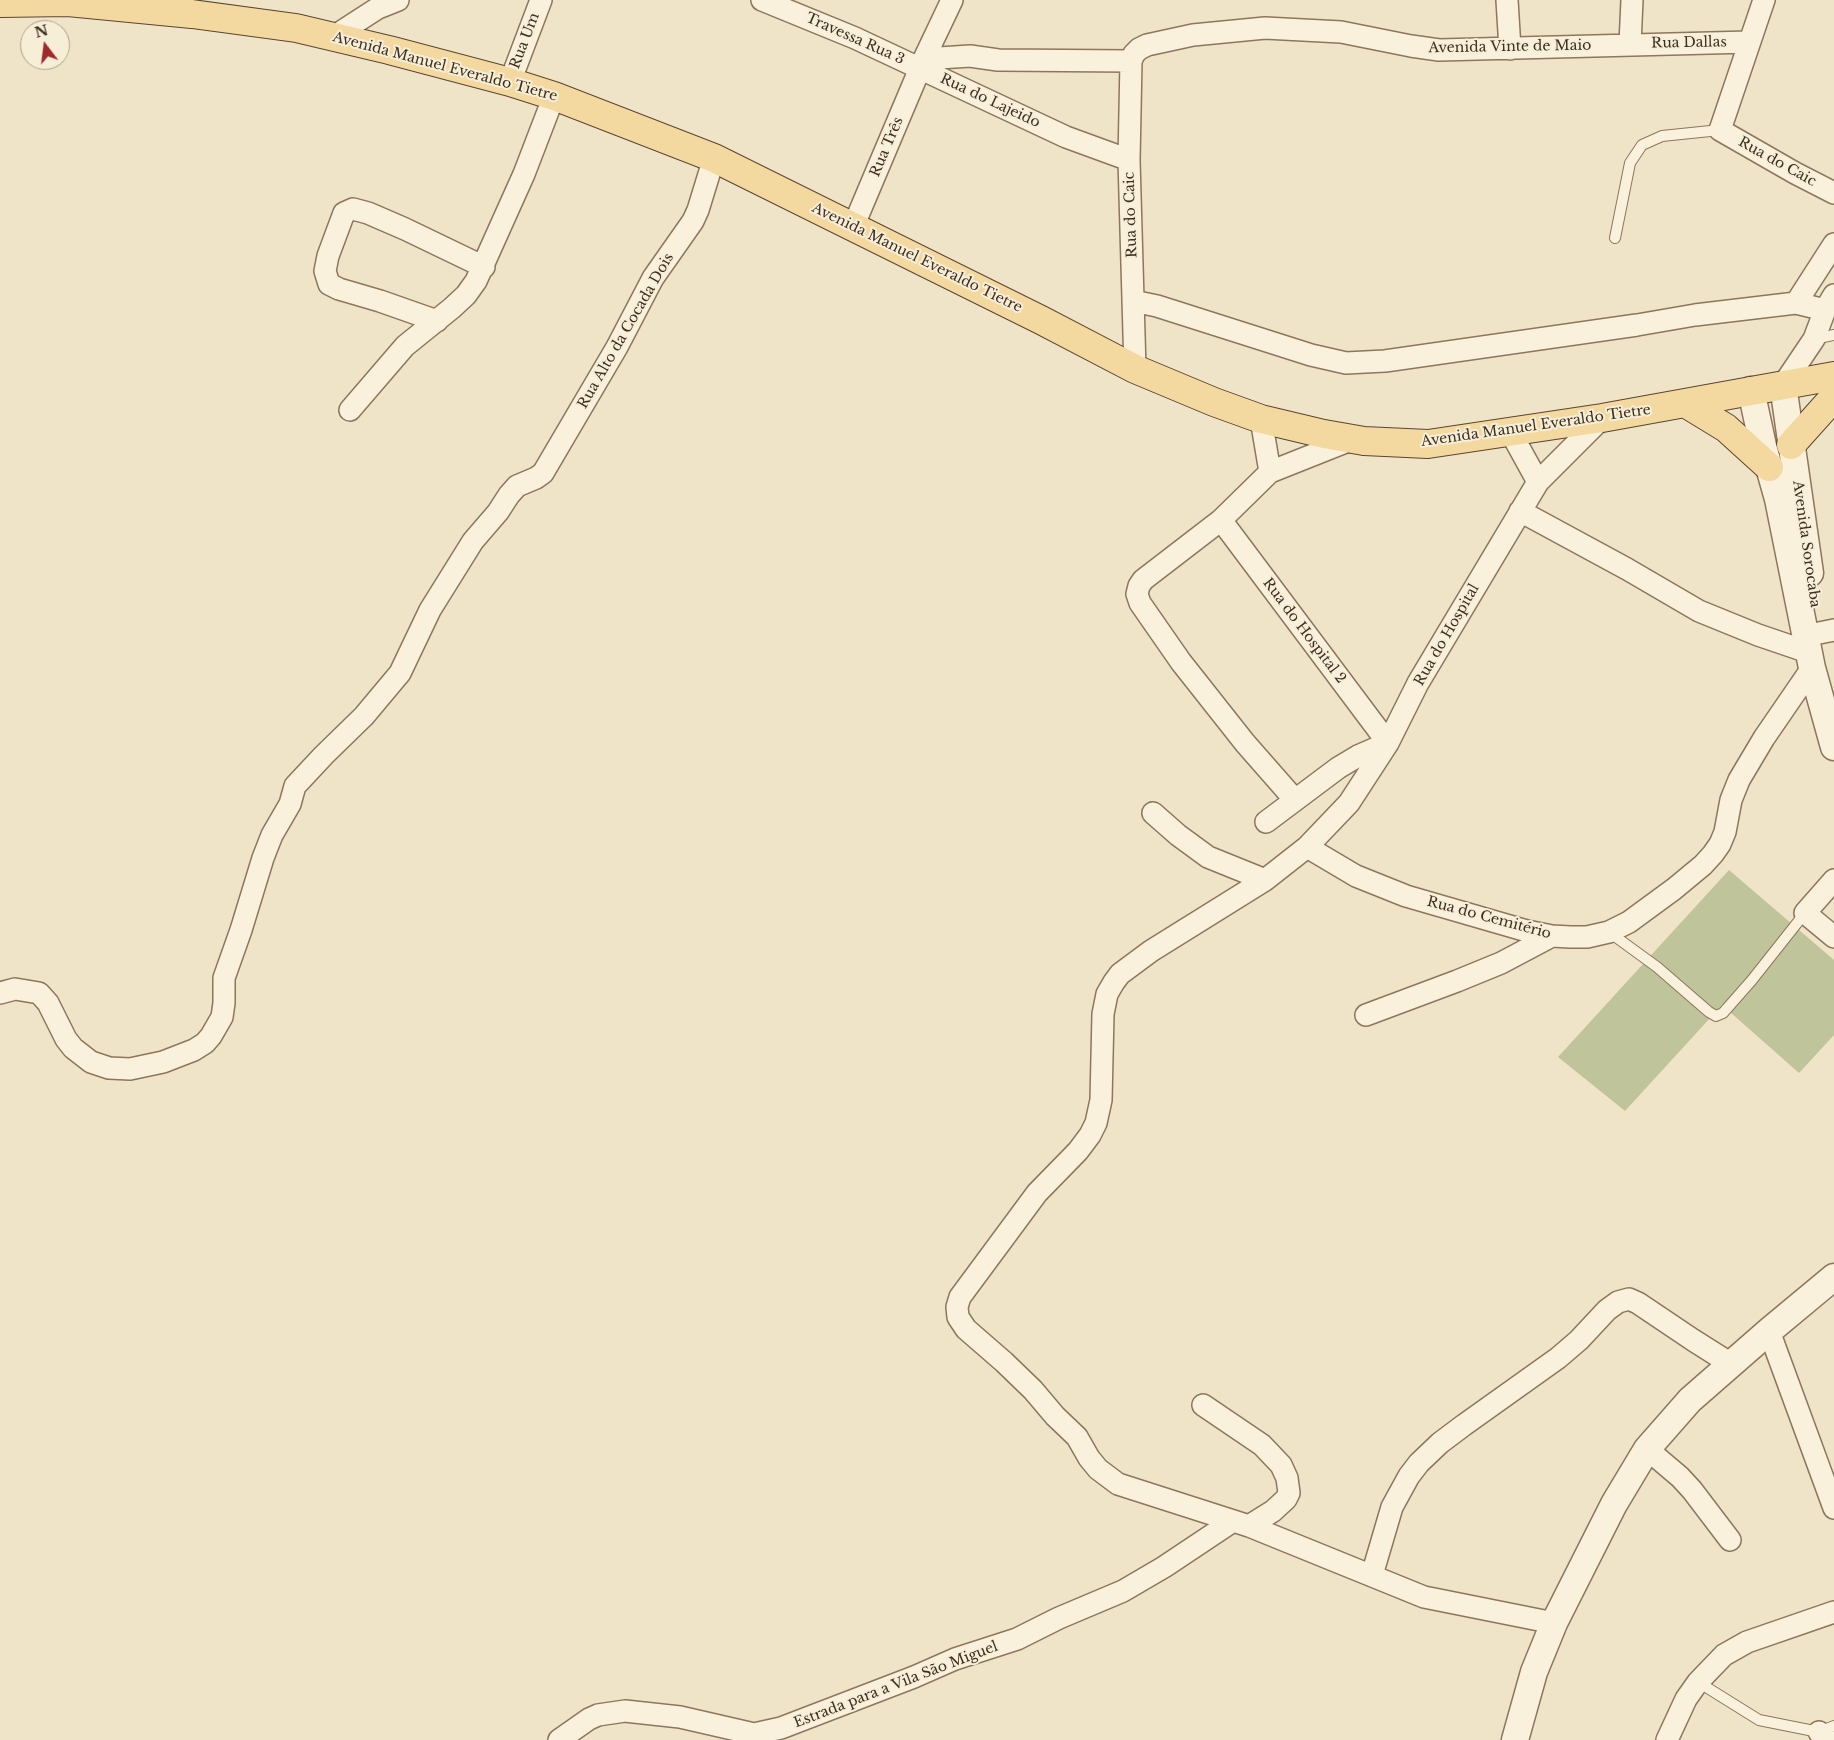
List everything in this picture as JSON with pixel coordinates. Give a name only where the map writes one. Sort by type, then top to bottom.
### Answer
[{"type":"main road","name":"Avenida Manuel Everaldo Tietre","points":[[7,5],[68,1],[192,14],[296,28],[510,82],[554,96],[714,158],[1135,369],[1214,402],[1261,419],[1352,439],[1392,444],[1428,444],[1512,433],[1602,418],[1834,376]]},
{"type":"main road","points":[[1791,445],[1834,397]]},
{"type":"main road","points":[[1685,403],[1717,420],[1769,467]]},
{"type":"street","points":[[333,37],[378,8],[398,0]]},
{"type":"street","name":"Rua Um","points":[[510,82],[541,0]]},
{"type":"street","name":"Travessa Rua 3","points":[[762,0],[804,7],[922,63]]},
{"type":"street","points":[[922,63],[952,0]]},
{"type":"street","points":[[1507,0],[1510,49]]},
{"type":"street","points":[[1630,44],[1632,0]]},
{"type":"street","points":[[1720,130],[1764,0]]},
{"type":"street","name":"Avenida Vinte de Maio","points":[[1131,61],[1136,52],[1147,45],[1193,35],[1265,28],[1341,32],[1438,50],[1630,44]]},
{"type":"street","name":"Rua Dallas","points":[[1630,44],[1749,42]]},
{"type":"street","points":[[922,63],[970,56],[998,60],[1131,61]]},
{"type":"street","name":"Rua do Caic","points":[[1131,61],[1129,160],[1135,369]]},
{"type":"street","name":"Rua do Lajeido","points":[[922,63],[1066,137],[1129,160]]},
{"type":"street","name":"Rua Três","points":[[853,226],[922,63]]},
{"type":"street","points":[[350,410],[405,346],[466,295],[484,267],[524,174],[554,96]]},
{"type":"street","name":"Rua do Caic","points":[[1720,130],[1834,193]]},
{"type":"street","name":"Rua Alto da Cocada Dois","points":[[0,993],[10,989],[20,989],[44,996],[66,1038],[80,1055],[90,1062],[109,1068],[142,1067],[180,1056],[205,1043],[211,1036],[222,1017],[224,1003],[223,985],[228,965],[244,921],[262,858],[272,835],[290,804],[295,786],[364,716],[393,682],[407,662],[430,610],[473,541],[498,512],[513,490],[521,484],[540,476],[617,348],[653,278],[693,221],[714,158]]},
{"type":"street","points":[[436,321],[329,284],[325,271],[328,256],[344,213],[353,209],[368,213],[484,267]]},
{"type":"street","points":[[1796,302],[1834,244]]},
{"type":"street","points":[[1133,301],[1157,306],[1311,355],[1346,363],[1385,361],[1796,302],[1830,303],[1824,337],[1783,385]]},
{"type":"street","name":"Avenida Sorocaba","points":[[1783,385],[1818,646],[1834,747]]},
{"type":"street","name":"Avenida Sorocaba","points":[[1751,390],[1769,467],[1834,702]]},
{"type":"street","name":"Rua do Hospital","points":[[1241,1523],[1118,1484],[1107,1476],[1089,1458],[1077,1437],[1055,1416],[1033,1390],[966,1329],[958,1317],[957,1307],[960,1297],[1037,1193],[1078,1151],[1093,1129],[1101,1100],[1103,1014],[1108,994],[1114,982],[1120,974],[1152,951],[1265,880],[1307,847],[1349,804],[1388,743],[1418,683],[1538,482],[1602,418]]},
{"type":"street","points":[[1261,419],[1270,472]]},
{"type":"street","points":[[1512,433],[1538,482]]},
{"type":"street","points":[[1295,800],[1245,743],[1187,670],[1140,603],[1137,594],[1140,584],[1159,566],[1221,520],[1270,472],[1352,439]]},
{"type":"street","points":[[1520,512],[1699,610],[1758,635],[1818,646]]},
{"type":"street","name":"Rua do Hospital 2","points":[[1221,520],[1388,743]]},
{"type":"street","name":"Rua do Cemitério","points":[[1307,847],[1356,876],[1406,896],[1527,931],[1552,936],[1587,937],[1609,932],[1628,922],[1674,889],[1703,865],[1713,854],[1725,832],[1731,800],[1739,780],[1818,646]]},
{"type":"street","points":[[1266,822],[1338,768],[1358,756],[1388,743]]},
{"type":"street","points":[[1153,813],[1178,835],[1208,857],[1265,880]]},
{"type":"street","points":[[1834,880],[1805,913],[1834,937]]},
{"type":"street","points":[[1366,1015],[1501,963],[1552,936]]},
{"type":"street","points":[[1514,1740],[1534,1672],[1554,1623],[1614,1504],[1647,1449],[1690,1400],[1768,1331],[1834,1277]]},
{"type":"street","points":[[1372,1575],[1392,1507],[1409,1476],[1419,1463],[1458,1429],[1558,1358],[1580,1340],[1607,1310],[1618,1302],[1630,1299],[1638,1302],[1732,1364]]},
{"type":"street","points":[[1768,1331],[1834,1508]]},
{"type":"street","name":"Estrada para a Vila São Miguel","points":[[559,1740],[598,1715],[625,1711],[680,1717],[733,1731],[761,1734],[914,1678],[955,1659],[1017,1639],[1086,1606],[1123,1591],[1241,1523],[1274,1510],[1286,1499],[1288,1493],[1287,1478],[1281,1465],[1262,1445],[1203,1405]]},
{"type":"street","points":[[1647,1449],[1680,1477],[1692,1490],[1730,1540]]},
{"type":"street","points":[[1241,1523],[1424,1597],[1554,1623]]},
{"type":"street","points":[[1666,1740],[1681,1708],[1698,1682],[1724,1654],[1739,1646],[1834,1612]]},
{"type":"lane","points":[[1615,238],[1630,163],[1642,144],[1662,136],[1720,130]]},
{"type":"lane","points":[[1609,932],[1657,967],[1716,1016],[1724,1013],[1805,913]]},
{"type":"lane","points":[[1698,1682],[1759,1720],[1827,1733]]},
{"type":"green space","points":[[1729,870],[1834,960],[1834,1035],[1799,1073],[1722,1005],[1625,1111],[1558,1057]]}]
